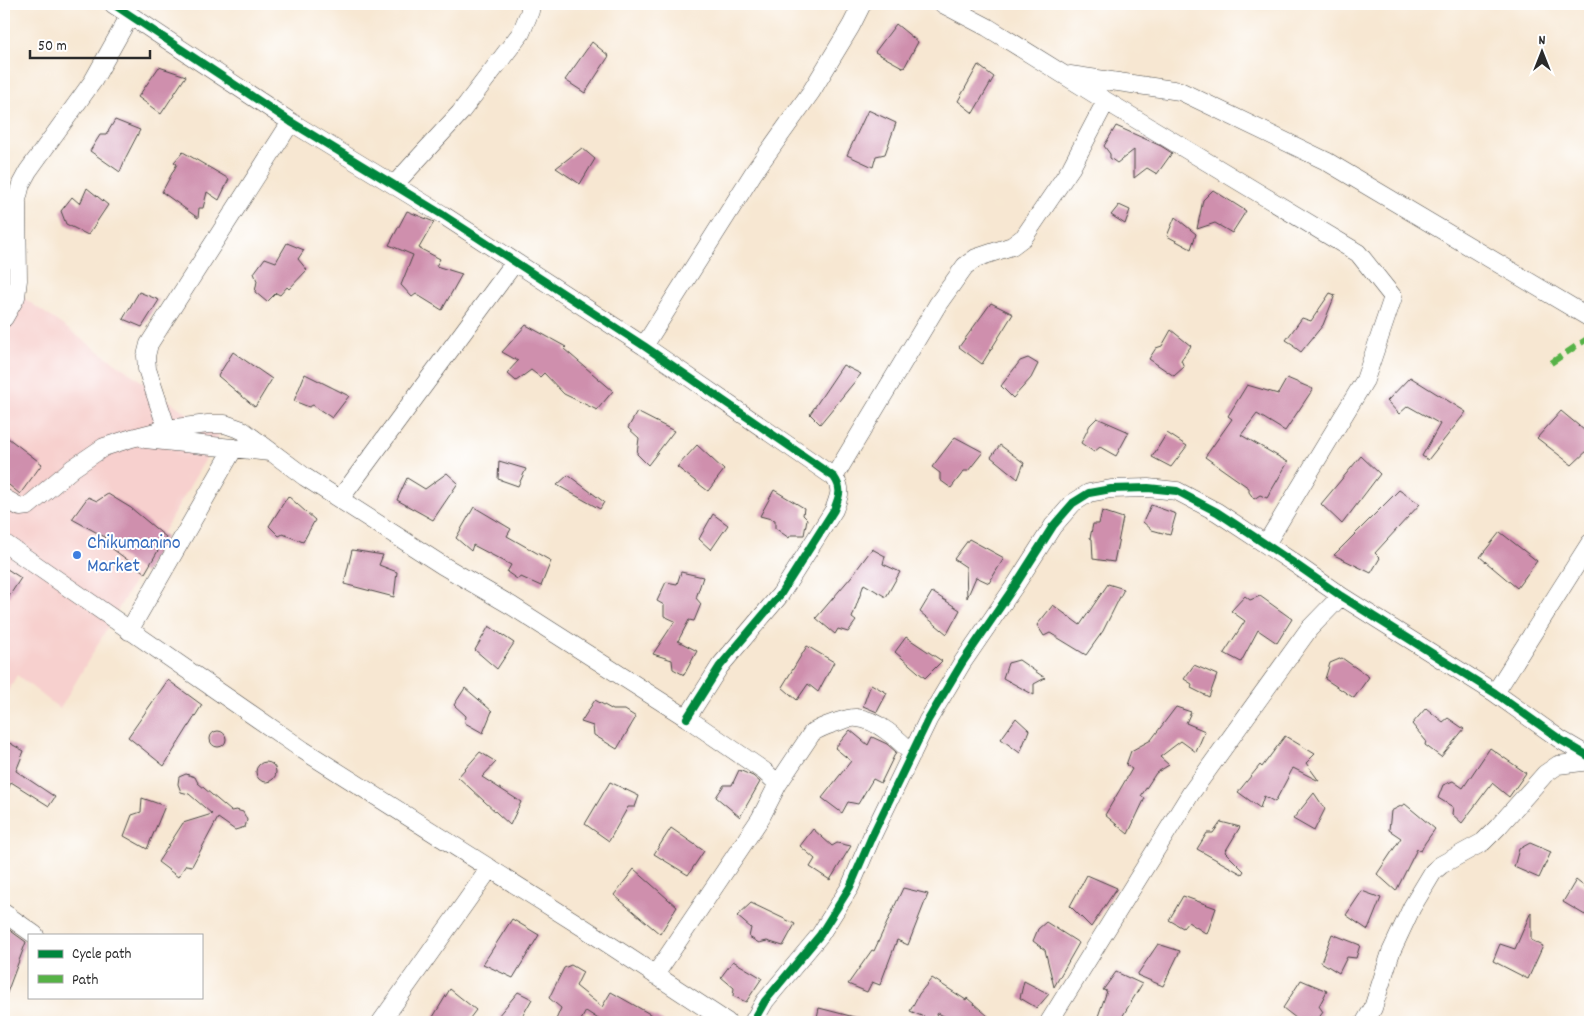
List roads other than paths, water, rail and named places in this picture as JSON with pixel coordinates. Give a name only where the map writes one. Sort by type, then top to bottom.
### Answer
[{"type":"street","points":[[113,4],[291,122],[394,185],[644,346],[834,477],[839,485],[839,495],[834,510],[780,595],[720,666],[687,718]]},
{"type":"street","points":[[394,185],[460,112],[521,34],[530,10],[530,4]]},
{"type":"street","points":[[644,346],[754,172],[811,92],[851,26],[862,4]]},
{"type":"street","points":[[944,4],[988,27],[1106,101],[1358,253],[1393,297],[1365,380],[1266,544]]},
{"type":"street","points":[[4,318],[16,297],[18,280],[17,200],[21,184],[28,171],[93,81],[130,15]]},
{"type":"street","points":[[1062,74],[1180,91],[1326,161],[1590,318]]},
{"type":"street","points":[[834,477],[938,304],[964,266],[976,258],[1012,246],[1024,237],[1071,168],[1106,101]]},
{"type":"street","points":[[167,429],[147,369],[146,356],[149,344],[291,122]]},
{"type":"street","points":[[340,499],[515,262]]},
{"type":"street","points":[[4,498],[20,507],[28,506],[73,468],[104,447],[132,438],[167,429],[208,424],[225,424],[242,430],[305,477],[687,718],[764,770],[778,784]]},
{"type":"street","points":[[132,438],[270,452]]},
{"type":"street","points":[[129,631],[234,448]]},
{"type":"street","points":[[753,1022],[765,1001],[820,934],[850,887],[872,836],[928,720],[962,663],[1053,526],[1073,503],[1089,493],[1112,488],[1148,488],[1177,491],[1217,512],[1341,596],[1495,693],[1590,759]]},
{"type":"street","points":[[4,543],[303,750],[490,868],[655,975],[721,1021]]},
{"type":"street","points":[[1495,693],[1590,543]]},
{"type":"street","points":[[1049,1022],[1191,793],[1309,629],[1341,596]]},
{"type":"street","points":[[655,975],[760,819],[778,784],[812,733],[819,728],[850,718],[858,718],[894,734],[912,754]]},
{"type":"street","points":[[1366,1022],[1373,1008],[1391,952],[1412,907],[1433,872],[1441,864],[1483,842],[1545,774],[1558,765],[1590,759]]},
{"type":"street","points":[[381,1022],[490,868]]},
{"type":"street","points":[[4,913],[34,934]]},
{"type":"place","name":"Chikumanino Market","points":[[77,555]]}]
